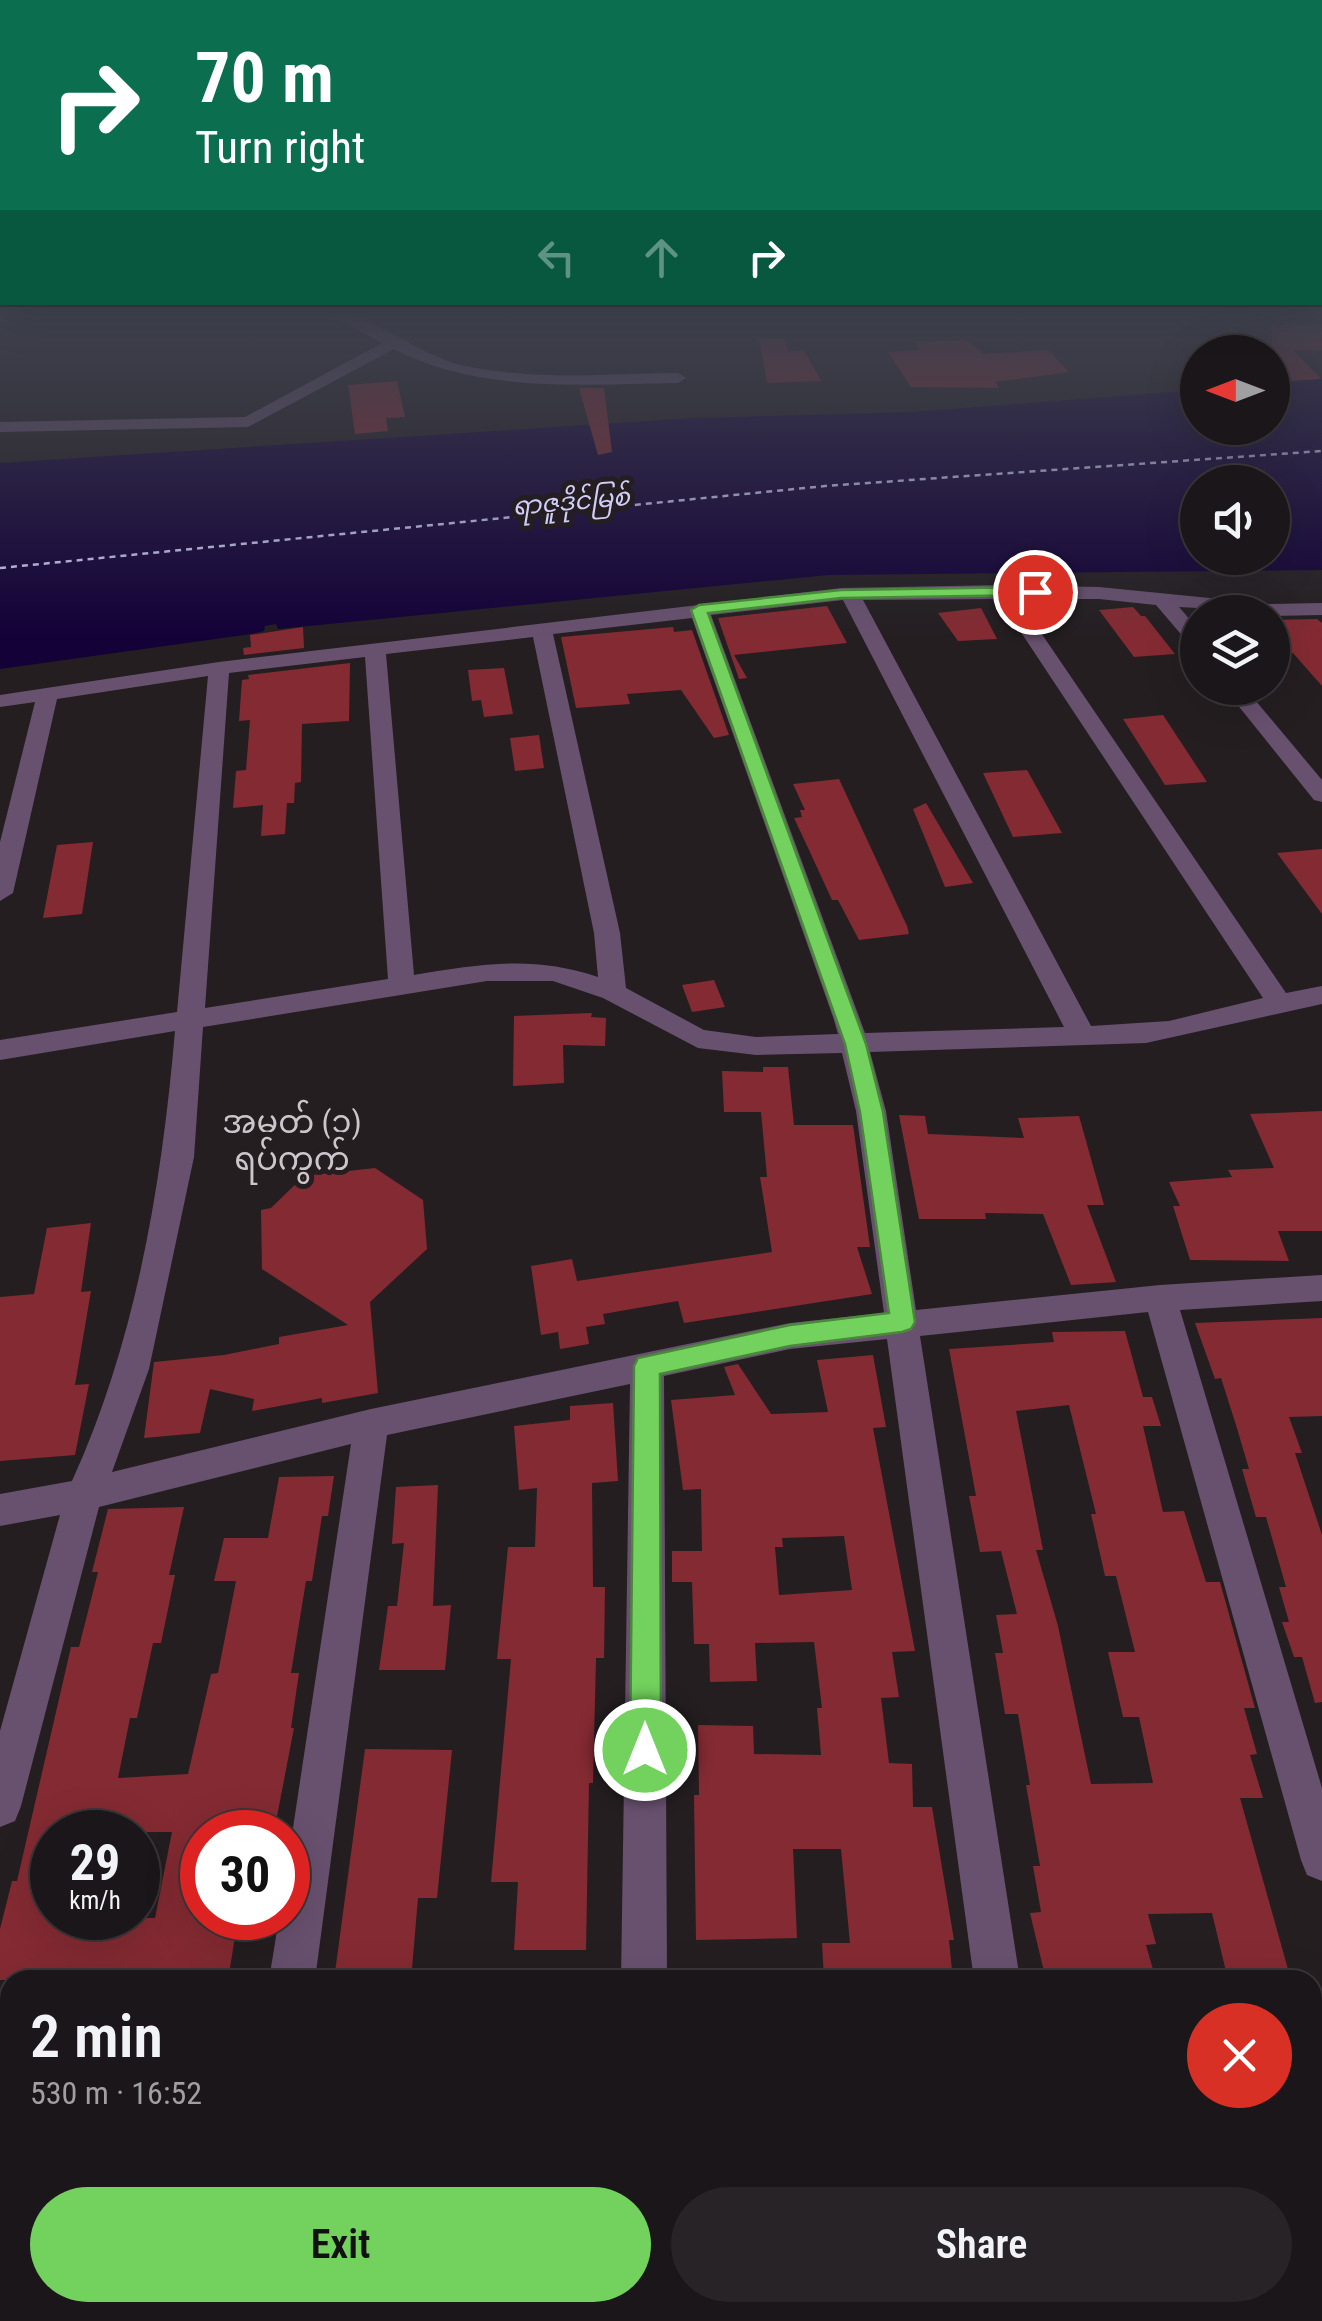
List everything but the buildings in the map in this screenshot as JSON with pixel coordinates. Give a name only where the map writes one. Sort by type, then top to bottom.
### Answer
[{"type":"street","points":[[0,427],[249,421]]},
{"type":"street","points":[[1002,591],[1278,1000]]},
{"type":"street","points":[[0,701],[220,668],[850,594],[1099,593],[1270,610],[1322,609]]},
{"type":"street","points":[[850,594],[1082,1036]]},
{"type":"street","points":[[1163,600],[1180,620]]},
{"type":"street","points":[[699,610],[856,1044],[872,1112],[996,1970]]},
{"type":"street","points":[[542,630],[606,934],[613,992]]},
{"type":"street","points":[[375,649],[402,985]]},
{"type":"street","points":[[0,1806],[84,1495],[110,1435],[140,1331],[179,1157],[220,668]]},
{"type":"street","points":[[0,893],[47,695]]},
{"type":"street","points":[[1248,705],[1322,794]]},
{"type":"street","points":[[0,1050],[487,972],[539,972],[590,982],[698,1038],[756,1046],[1182,1030],[1278,1000],[1322,995]]},
{"type":"street","points":[[0,1510],[84,1495],[371,1424],[790,1336],[1160,1298],[1322,1288]]},
{"type":"street","points":[[1160,1298],[1322,1860]]},
{"type":"street","points":[[644,1970],[647,1366]]},
{"type":"street","points":[[293,1970],[371,1424]]},
{"type":"water","name":"ရာဇူဒိုင်မြစ်","points":[[644,421],[1180,421],[1180,445],[1290,445],[1290,421],[1322,421],[1322,570],[1290,570],[1290,465],[1180,465],[1180,571],[829,575],[278,629],[276,624],[251,634],[0,669],[0,463]]},
{"type":"ferry route","points":[[0,568],[825,486],[1322,451]]},
{"type":"district","name":"အမှတ် (၁) ရပ်ကွက်","points":[[292,1140]]},
{"type":"route","points":[[645,1750],[647,1366],[790,1336],[902,1322],[872,1112],[856,1044],[699,610],[841,594],[1035,592]]}]
